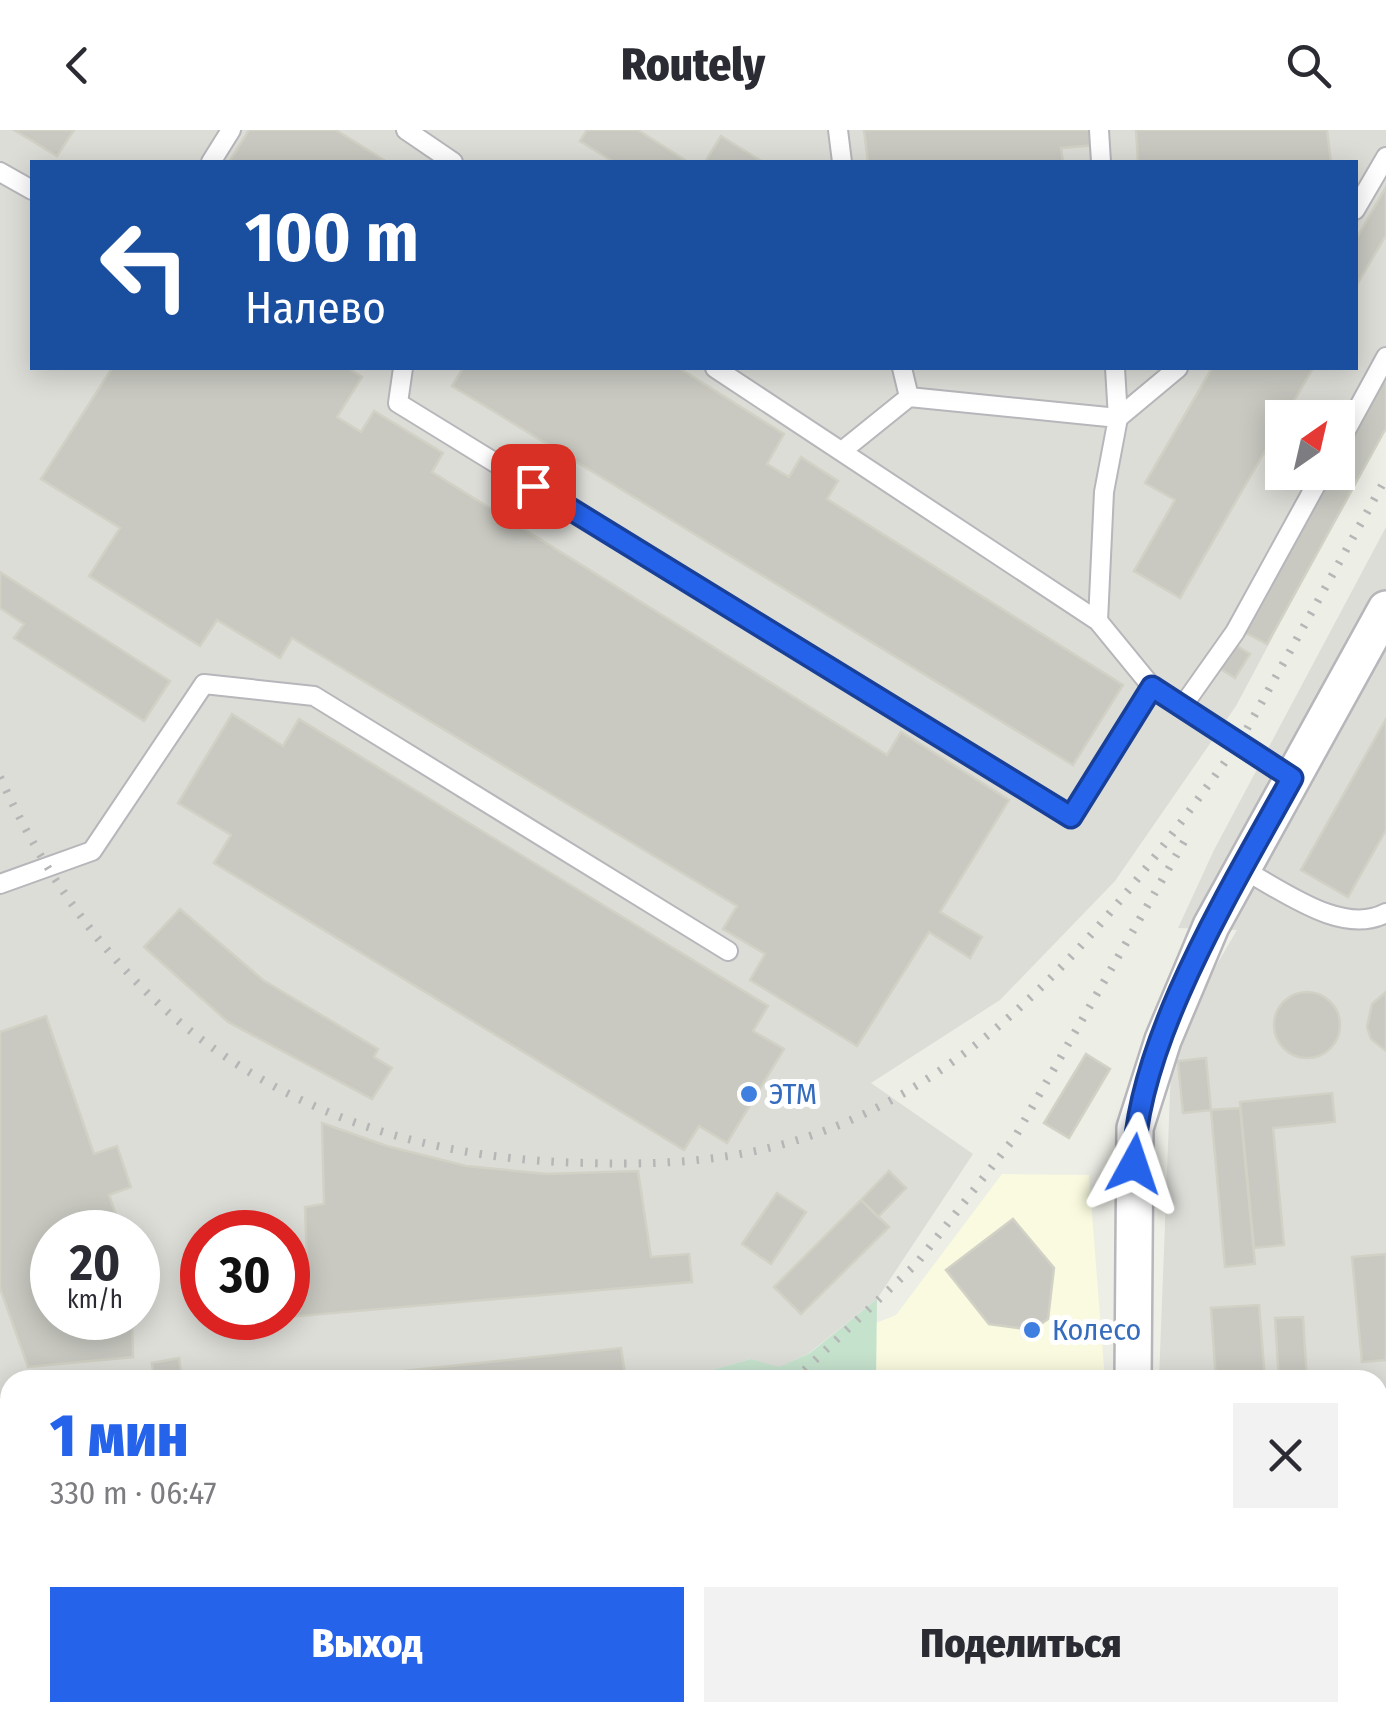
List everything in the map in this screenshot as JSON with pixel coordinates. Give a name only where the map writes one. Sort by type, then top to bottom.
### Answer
[{"type":"street","points":[[1133,1370],[1135,1128],[1162,1040],[1212,926],[1386,610]]},
{"type":"lane","points":[[212,160],[231,130]]},
{"type":"lane","points":[[406,130],[450,160]]},
{"type":"lane","points":[[838,130],[842,160]]},
{"type":"lane","points":[[1099,130],[1101,160]]},
{"type":"lane","points":[[1358,205],[1386,157]]},
{"type":"lane","points":[[0,172],[30,189]]},
{"type":"lane","points":[[1355,415],[1386,358]]},
{"type":"lane","points":[[403,370],[398,403],[1071,817],[1152,687]]},
{"type":"lane","points":[[718,370],[1098,621],[1152,687],[1292,778]]},
{"type":"lane","points":[[902,370],[908,396]]},
{"type":"lane","points":[[1098,621],[1104,492],[1118,418],[1114,370]]},
{"type":"lane","points":[[842,451],[908,396],[1118,418],[1176,370]]},
{"type":"lane","points":[[1182,707],[1235,632],[1312,490]]},
{"type":"lane","points":[[0,884],[92,852],[204,684],[314,696],[728,951]]},
{"type":"lane","points":[[1242,869],[1337,918],[1377,918],[1386,913]]},
{"type":"shaded area","points":[[0,130],[1386,130],[1386,424],[1355,482],[1355,400],[1265,400],[1265,490],[1351,490],[1236,706],[1115,881],[1000,1000],[871,1083],[973,1154],[877,1299],[809,1353],[778,1368],[751,1359],[712,1370],[0,1370]]},
{"type":"shaded area","points":[[1386,527],[1386,1370],[1159,1370],[1172,1041],[1237,930],[1178,928],[1214,850]]},
{"type":"shaded area","points":[[1002,1174],[1089,1175],[1104,1370],[876,1370],[876,1323],[896,1315]]},
{"type":"shaded area","points":[[877,1299],[876,1370],[712,1370],[751,1359],[779,1367],[810,1353]]},
{"type":"building","points":[[14,130],[74,130],[57,156]]},
{"type":"building","points":[[249,130],[336,130],[384,160],[230,160]]},
{"type":"building","points":[[587,130],[638,130],[685,160],[611,160],[580,141]]},
{"type":"building","points":[[864,130],[1096,130],[1097,145],[1061,148],[1063,160],[868,160]]},
{"type":"building","points":[[1136,130],[1327,130],[1331,160],[1138,160]]},
{"type":"building","points":[[721,136],[760,160],[706,160]]},
{"type":"building","points":[[1386,187],[1386,235],[1358,283],[1358,236]]},
{"type":"building","points":[[111,370],[351,370],[362,377],[337,417],[361,432],[374,411],[443,453],[432,472],[887,755],[901,732],[1009,800],[940,912],[982,937],[970,958],[929,932],[857,1046],[750,980],[765,954],[723,929],[737,906],[292,638],[280,658],[217,620],[200,646],[89,576],[120,528],[41,479]]},
{"type":"building","points":[[462,370],[682,370],[784,434],[767,464],[789,477],[801,457],[838,481],[827,499],[1123,685],[1073,765],[452,386]]},
{"type":"building","points":[[1211,370],[1312,370],[1294,400],[1265,400],[1265,451],[1180,598],[1134,571],[1175,500],[1145,483]]},
{"type":"building","points":[[1386,374],[1386,428],[1355,484],[1355,431]]},
{"type":"building","points":[[1322,490],[1352,490],[1267,644],[1244,632]]},
{"type":"building","points":[[0,572],[170,681],[144,721],[14,638],[24,624],[0,608]]},
{"type":"building","points":[[1234,644],[1250,654],[1235,678],[1219,668]]},
{"type":"building","points":[[232,714],[283,746],[299,719],[768,1006],[753,1031],[784,1049],[727,1143],[699,1126],[684,1150],[214,863],[231,835],[178,803]]},
{"type":"building","points":[[1386,719],[1386,830],[1348,897],[1301,870]]},
{"type":"building","points":[[180,909],[263,980],[378,1049],[374,1057],[392,1068],[372,1099],[228,1022],[144,947]]},
{"type":"building","points":[[1307,992],[1320,994],[1330,1002],[1338,1012],[1338,1038],[1330,1048],[1320,1056],[1307,1058],[1294,1056],[1284,1048],[1276,1038],[1274,1025],[1276,1012],[1284,1002],[1294,994]]},
{"type":"building","points":[[1386,992],[1386,1051],[1371,1039],[1367,1027],[1372,1004]]},
{"type":"building","points":[[46,1016],[94,1154],[117,1146],[131,1187],[109,1195],[114,1210],[30,1210],[30,1340],[133,1340],[133,1357],[28,1367],[0,1288],[0,1032]]},
{"type":"building","points":[[1086,1054],[1110,1069],[1069,1138],[1044,1123]]},
{"type":"building","points":[[1206,1058],[1211,1110],[1183,1113],[1178,1061]]},
{"type":"building","points":[[1332,1093],[1335,1122],[1273,1128],[1284,1245],[1254,1248],[1240,1102]]},
{"type":"building","points":[[1240,1108],[1255,1264],[1225,1267],[1211,1110]]},
{"type":"building","points":[[322,1123],[387,1146],[466,1166],[547,1174],[638,1171],[651,1257],[689,1254],[692,1282],[310,1315],[310,1210],[305,1207],[324,1204]]},
{"type":"building","points":[[889,1171],[906,1188],[878,1217],[861,1200]]},
{"type":"building","points":[[777,1193],[806,1212],[771,1264],[742,1244]]},
{"type":"building","points":[[861,1200],[889,1227],[801,1314],[774,1287]]},
{"type":"building","points":[[1013,1219],[1054,1268],[1048,1319],[1032,1330],[989,1324],[946,1270]]},
{"type":"building","points":[[1386,1254],[1386,1360],[1362,1362],[1352,1257]]},
{"type":"building","points":[[1259,1305],[1264,1370],[1215,1370],[1211,1308]]},
{"type":"building","points":[[1303,1317],[1306,1370],[1278,1370],[1275,1318]]},
{"type":"building","points":[[621,1348],[624,1370],[412,1370]]},
{"type":"building","points":[[179,1358],[181,1370],[153,1370],[152,1363]]},
{"type":"railway","points":[[1233,754],[1386,478]]},
{"type":"railway","points":[[0,777],[46,865],[101,942],[163,1007],[233,1062],[310,1104],[395,1135],[487,1155],[586,1163],[658,1163],[761,1150],[828,1130],[922,1082],[976,1044],[1027,1001],[1117,904],[1238,744]]},
{"type":"railway","points":[[805,1370],[917,1263],[1015,1137],[1189,833]]},
{"type":"place","name":"ЭТМ","points":[[749,1094]]},
{"type":"place","name":"Колесо","points":[[1032,1330]]},
{"type":"route","points":[[533,486],[1071,817],[1152,687],[1292,778],[1212,926],[1162,1040],[1135,1128],[1134,1164]]}]
